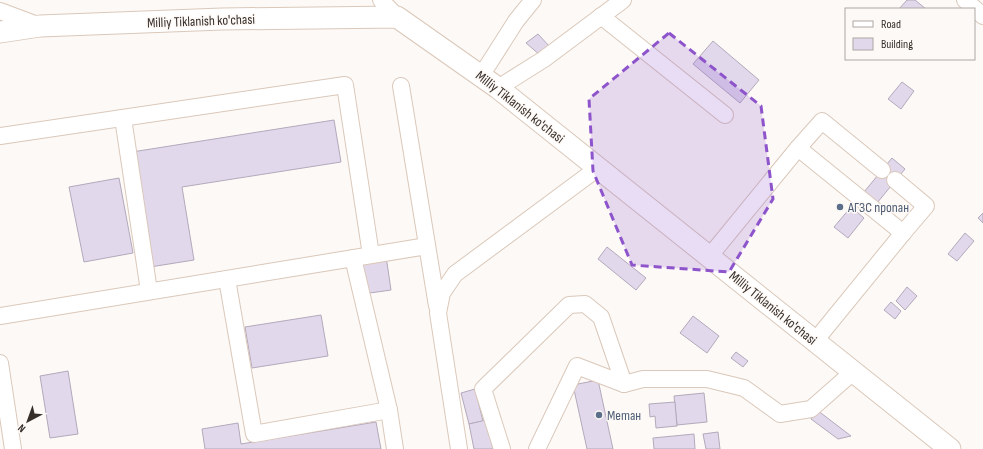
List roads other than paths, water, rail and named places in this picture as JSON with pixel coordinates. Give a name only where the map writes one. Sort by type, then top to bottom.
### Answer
[{"type":"main road","name":"Milliy Tiklanish ko'chasi","points":[[0,32],[40,26],[222,19],[397,17],[498,88],[950,449]]},
{"type":"street","points":[[381,0],[397,17]]},
{"type":"street","points":[[481,76],[516,21],[533,0]]},
{"type":"street","points":[[498,88],[544,59],[623,0]]},
{"type":"street","points":[[964,0],[974,8]]},
{"type":"street","points":[[975,9],[983,16]]},
{"type":"street","points":[[0,11],[40,26]]},
{"type":"street","points":[[601,16],[725,115]]},
{"type":"street","points":[[0,136],[345,85],[372,255]]},
{"type":"street","points":[[401,86],[460,449]]},
{"type":"street","points":[[123,118],[149,291]]},
{"type":"street","points":[[709,257],[798,148],[822,121],[882,170]]},
{"type":"street","points":[[798,148],[903,233]]},
{"type":"street","points":[[438,313],[442,293],[455,274],[598,168]]},
{"type":"street","points":[[815,341],[926,206],[895,180]]},
{"type":"street","points":[[0,316],[427,246]]},
{"type":"street","points":[[353,258],[389,410],[395,449]]},
{"type":"street","points":[[227,279],[254,434],[389,410]]},
{"type":"street","points":[[502,449],[483,390],[569,305],[585,304],[601,317],[624,384]]},
{"type":"street","points":[[0,363],[13,449]]},
{"type":"street","points":[[536,449],[577,366],[624,384],[643,379],[707,379],[744,388],[780,414],[812,409],[852,372]]},
{"type":"place","name":"АГЗС пропан","points":[[840,207]]},
{"type":"place","name":"Метан","points":[[599,415]]}]
